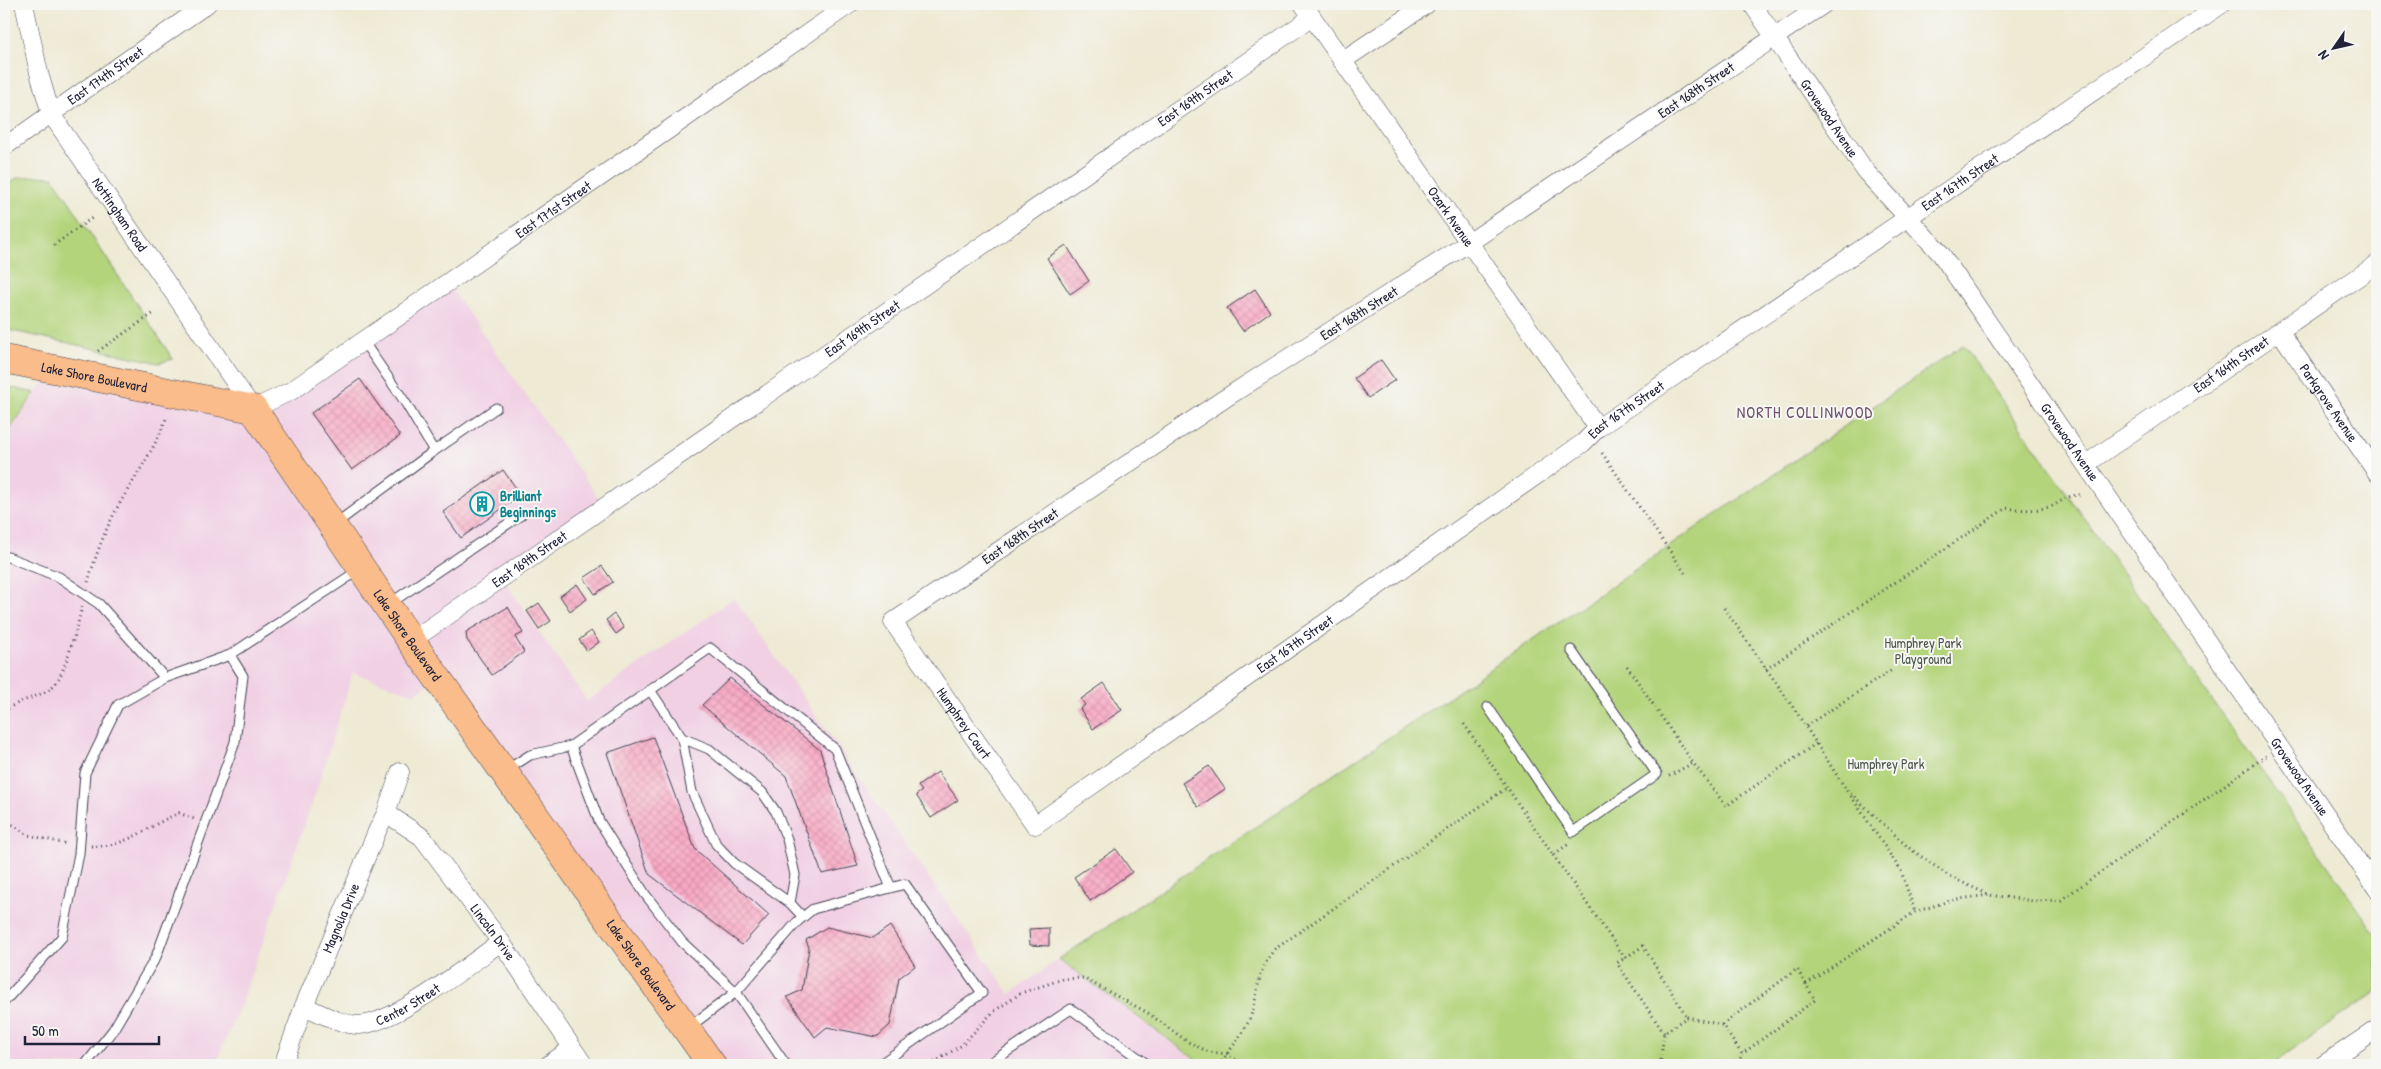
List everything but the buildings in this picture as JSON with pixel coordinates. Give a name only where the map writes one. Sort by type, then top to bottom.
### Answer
[{"type":"main road","name":"Lake Shore Boulevard","points":[[4,359],[254,409],[411,641],[712,1065]]},
{"type":"street","name":"Nottingham Road","points":[[24,4],[39,73],[51,114],[254,409]]},
{"type":"street","name":"East 174th Street","points":[[4,147],[207,4]]},
{"type":"street","name":"East 171st Street","points":[[254,409],[291,391],[850,4]]},
{"type":"street","points":[[1342,61],[1427,4]]},
{"type":"street","name":"Grovewood Avenue","points":[[1752,4],[1866,172],[1942,254],[2377,889]]},
{"type":"street","name":"East 168th Street","points":[[893,622],[1224,399],[1470,242],[1824,4]]},
{"type":"street","name":"East 167th Street","points":[[1035,825],[1583,443],[1598,428],[2222,4]]},
{"type":"street","name":"Ozark Avenue","points":[[1307,10],[1598,428]]},
{"type":"street","name":"East 169th Street","points":[[411,641],[1307,10]]},
{"type":"street","name":"East 164th Street","points":[[2086,464],[2377,264]]},
{"type":"street","name":"Parkgrove Avenue","points":[[2280,332],[2377,474]]},
{"type":"street","name":"Humphrey Court","points":[[893,622],[1035,825]]},
{"type":"street","name":"Magnolia Drive","points":[[283,1065],[304,1006],[386,813],[400,772]]},
{"type":"street","name":"Lincoln Drive","points":[[386,813],[422,837],[501,942],[584,1065]]},
{"type":"street","name":"Center Street","points":[[304,1006],[344,1022],[359,1025],[376,1021],[408,1006],[501,942]]},
{"type":"street","points":[[2323,1065],[2377,1029]]},
{"type":"street","points":[[548,1065],[572,1048]]},
{"type":"lane","points":[[363,341],[405,402],[434,452]]},
{"type":"lane","points":[[332,526],[496,408]]},
{"type":"lane","points":[[386,605],[521,515]]},
{"type":"lane","points":[[4,557],[8,556],[60,577],[98,604],[166,678]]},
{"type":"lane","points":[[4,1002],[62,937],[80,845],[85,773],[118,705],[166,678],[230,655],[361,568]]},
{"type":"lane","points":[[504,772],[530,755],[571,746],[710,648],[835,750],[891,888]]},
{"type":"lane","points":[[1488,707],[1573,832],[1657,774],[1571,650]]},
{"type":"lane","points":[[85,1065],[113,1030],[156,957],[235,742],[243,676],[230,655]]},
{"type":"lane","points":[[650,690],[682,738],[692,792],[716,844],[734,863],[790,902],[803,917]]},
{"type":"lane","points":[[682,738],[709,749],[762,792],[776,812],[787,839],[795,875],[790,902]]},
{"type":"lane","points":[[571,746],[598,821],[645,894],[682,942],[736,992],[786,1065]]},
{"type":"lane","points":[[686,1029],[736,992],[803,917],[813,909],[905,884],[982,993],[879,1065]]},
{"type":"lane","points":[[987,1065],[1071,1009],[1148,1065]]},
{"type":"lane","points":[[4,1060],[5,1065]]},
{"type":"path","points":[[54,245],[92,218]]},
{"type":"path","points":[[98,351],[154,313]]},
{"type":"path","points":[[4,712],[11,705],[34,697],[55,684],[71,647],[93,564],[115,512],[144,464],[167,416]]},
{"type":"path","points":[[1602,452],[1685,573]]},
{"type":"path","points":[[1766,669],[2006,508],[2027,511],[2051,506],[2070,495],[2082,495]]},
{"type":"path","points":[[1724,608],[1806,726],[1846,790],[1901,870],[1916,912]]},
{"type":"path","points":[[1627,666],[1693,763]]},
{"type":"path","points":[[1806,726],[1892,670]]},
{"type":"path","points":[[1806,984],[1916,912],[1952,900],[1989,895],[2034,900],[2062,900],[2280,746]]},
{"type":"path","points":[[1219,1065],[1245,1029],[1250,1018],[1263,963],[1275,949],[1508,787]]},
{"type":"path","points":[[1846,790],[1909,848],[1949,876],[1989,895]]},
{"type":"path","points":[[4,819],[28,834],[56,842],[102,847],[129,840],[179,813],[205,823]]},
{"type":"path","points":[[1553,855],[1625,958]]},
{"type":"path","points":[[1660,1065],[1664,1034],[1617,963],[1643,946],[1687,1017],[1722,1025],[1742,1054]]},
{"type":"path","points":[[1722,1025],[1796,969],[1815,1000],[1742,1054],[1738,1065]]},
{"type":"path","points":[[1664,1034],[1687,1017]]},
{"type":"shaded area","points":[[447,283],[605,507],[502,578],[587,701],[734,598],[1010,994],[1059,959],[1201,1065],[712,1065],[437,678],[415,694],[353,673],[311,807],[240,1006],[215,1065],[4,1065],[4,440],[52,369],[254,409]]},
{"type":"green space","points":[[53,177],[173,359],[159,363],[4,329],[4,187],[17,178]]},
{"type":"green space","name":"Humphrey Park","points":[[1963,345],[2377,936],[2377,991],[2271,1065],[1203,1065],[1059,959],[1455,693]]},
{"type":"green space","points":[[4,386],[35,393],[4,438]]},
{"type":"place","name":"Brilliant Beginnings","points":[[482,504]]},
{"type":"district","name":"NORTH COLLINWOOD","points":[[1805,412]]},
{"type":"park label","name":"Humphrey Park Playground","points":[[1923,652]]}]
